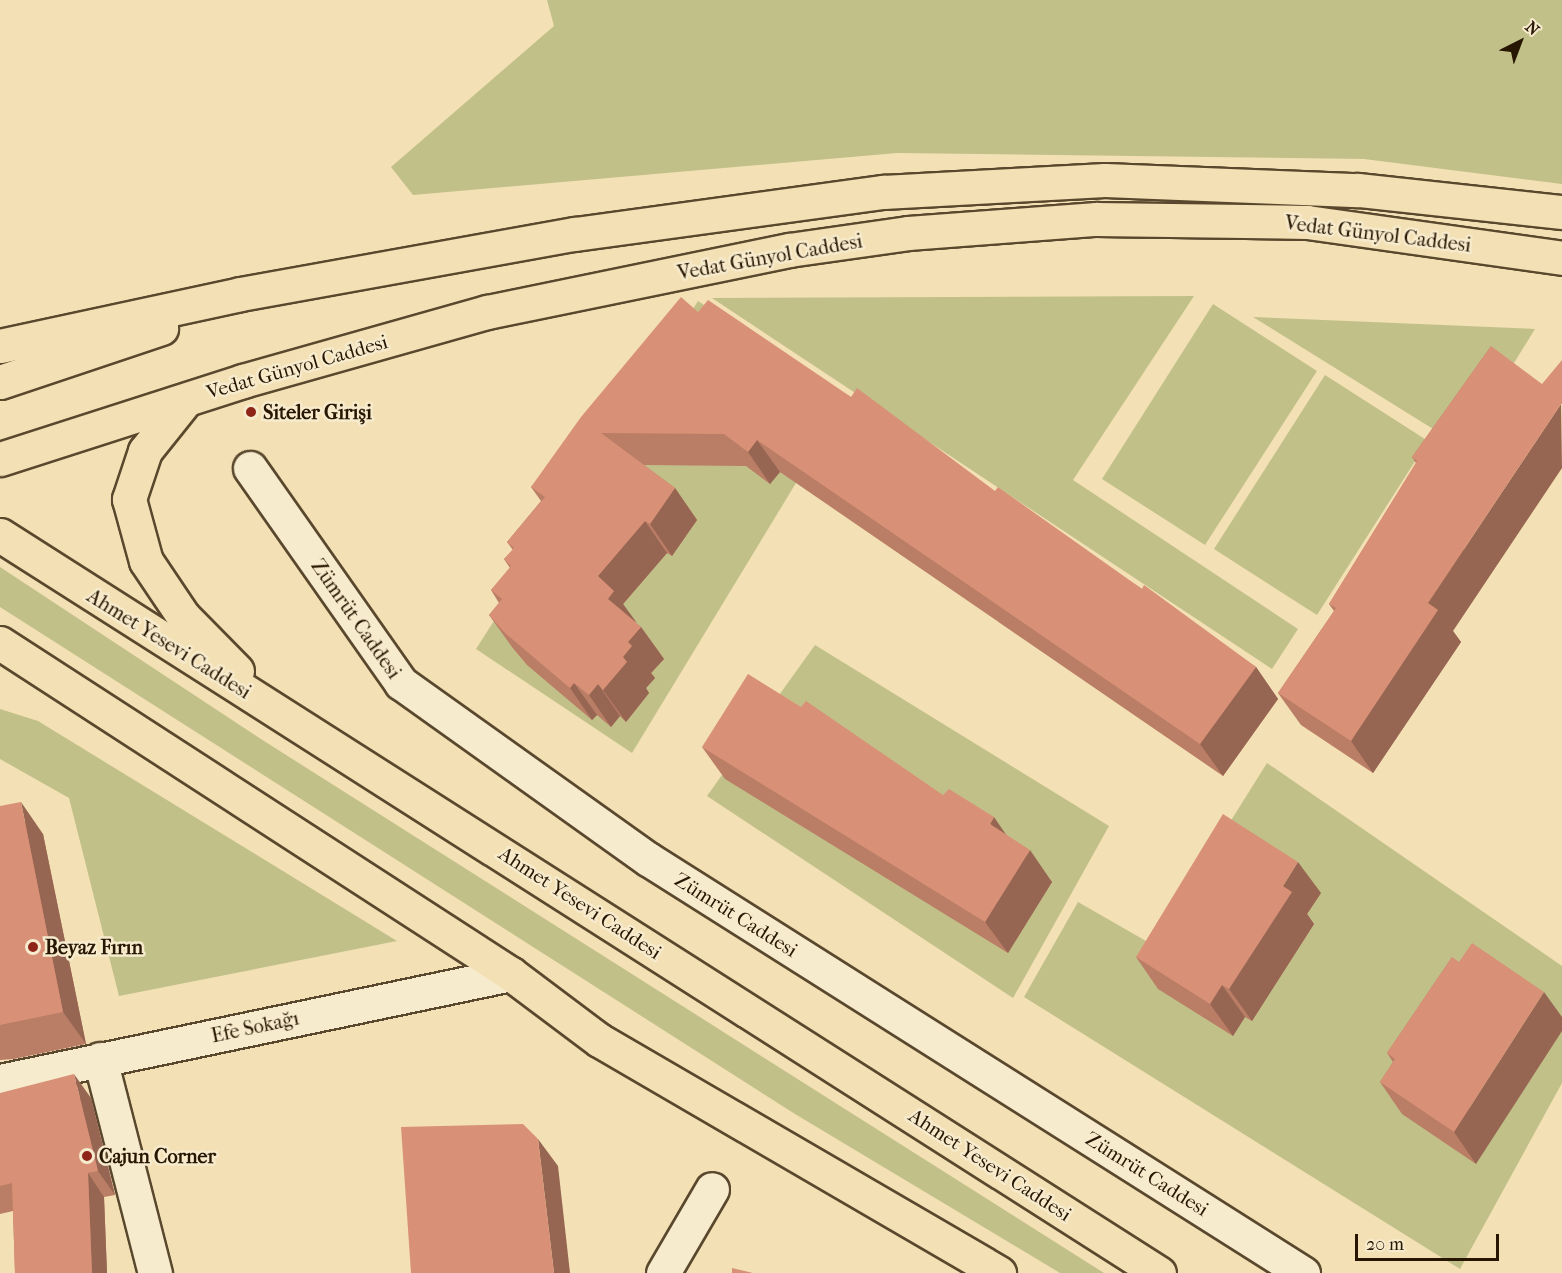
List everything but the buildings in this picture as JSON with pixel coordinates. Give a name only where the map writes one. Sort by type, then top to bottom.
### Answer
[{"type":"main road","name":"Vedat Günyol Caddesi","points":[[0,346],[240,294],[575,234],[883,192],[1105,180],[1358,190],[1562,212]]},
{"type":"main road","name":"Vedat Günyol Caddesi","points":[[0,459],[185,401],[487,312],[789,250],[908,233],[1095,219],[1307,222],[1562,258]]},
{"type":"main road","points":[[0,382],[93,354],[240,294]]},
{"type":"main road","points":[[185,401],[145,451],[129,499],[146,561],[183,616],[272,707]]},
{"type":"main road","name":"Ahmet Yesevi Caddesi","points":[[0,535],[1159,1273]]},
{"type":"main road","points":[[0,644],[14,660],[511,974],[599,1040],[999,1273]]},
{"type":"street","name":"Zümrüt Caddesi","points":[[250,468],[401,682],[648,859],[1304,1273]]},
{"type":"street","name":"Efe Sokağı","points":[[0,1081],[511,974]]},
{"type":"street","points":[[100,1059],[155,1273]]},
{"type":"street","points":[[663,1273],[712,1189]]},
{"type":"shaded area","points":[[547,0],[1562,0],[1562,184],[1364,159],[897,153],[413,195],[391,167],[554,26]]},
{"type":"shaded area","points":[[1194,296],[1073,480],[1298,629],[1272,669],[712,298]]},
{"type":"shaded area","points":[[698,301],[847,399],[632,753],[476,649]]},
{"type":"shaded area","points":[[1213,304],[1317,371],[1205,545],[1102,479]]},
{"type":"shaded area","points":[[1253,317],[1535,329],[1462,447]]},
{"type":"shaded area","points":[[1325,375],[1428,441],[1317,615],[1214,549]]},
{"type":"shaded area","points":[[0,567],[264,741],[1104,1273],[1060,1273],[795,1114],[0,607]]},
{"type":"shaded area","points":[[815,645],[1109,826],[1013,998],[707,796]]},
{"type":"shaded area","points":[[0,709],[38,721],[397,941],[119,996],[69,798],[0,759]]},
{"type":"shaded area","points":[[1267,763],[1562,966],[1562,1083],[1460,1269],[1024,997],[1078,902],[1153,945]]},
{"type":"place","name":"Siteler Girişi","points":[[251,412]]},
{"type":"place","name":"Beyaz Fırın","points":[[33,947]]},
{"type":"place","name":"Cajun Corner","points":[[87,1156]]}]
